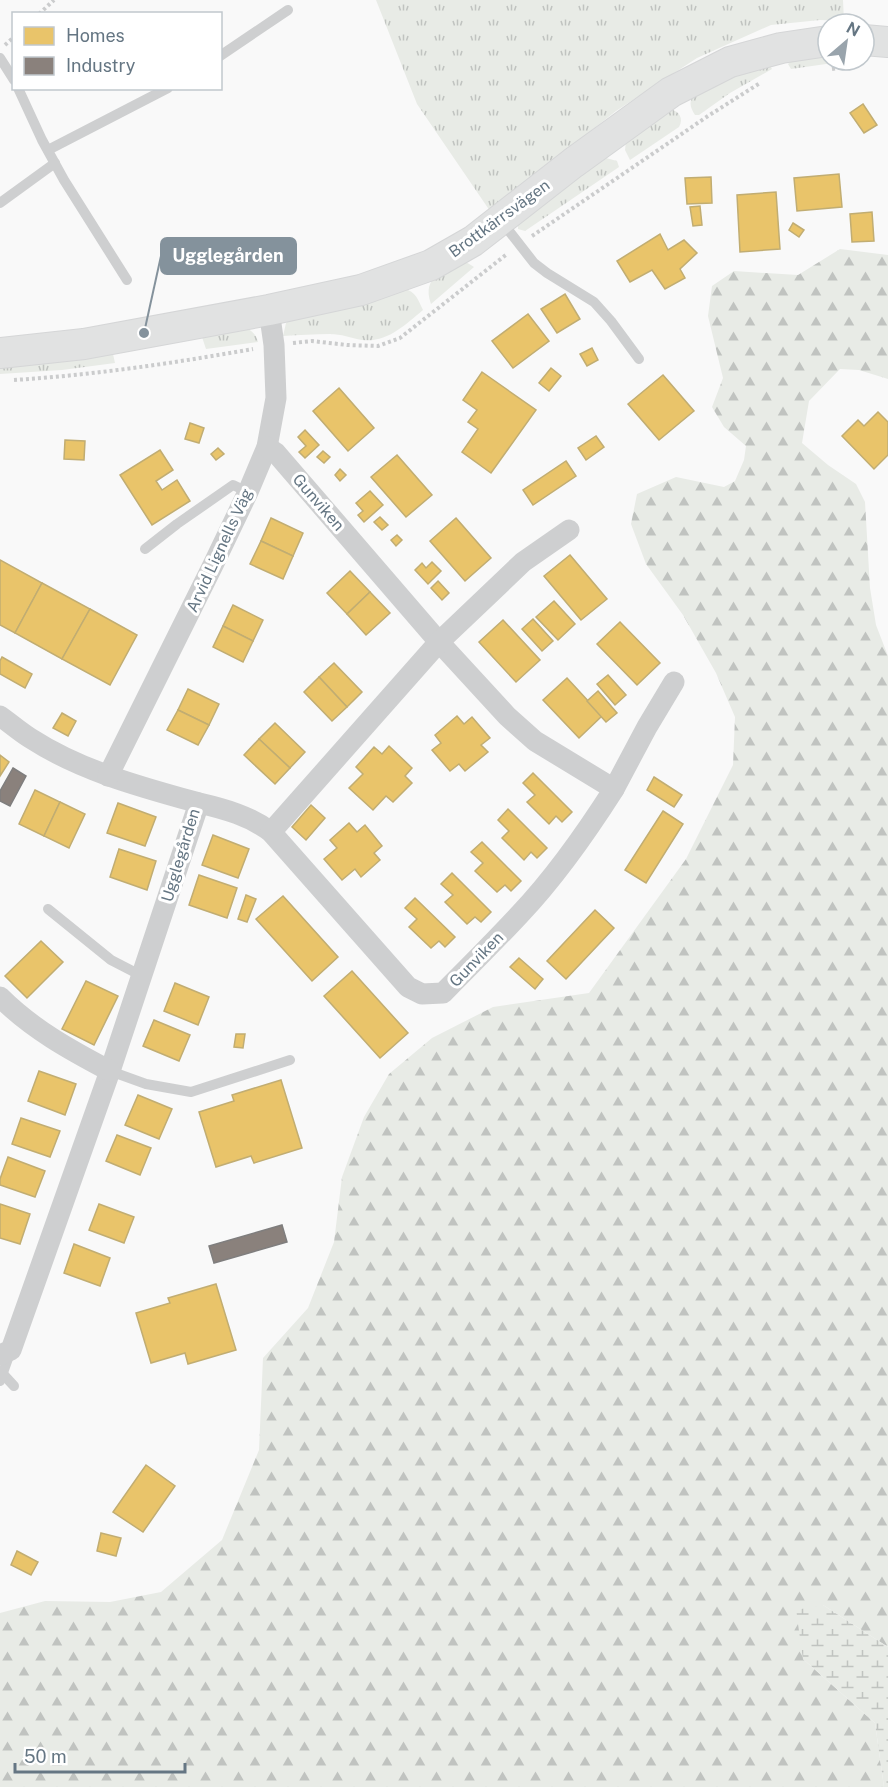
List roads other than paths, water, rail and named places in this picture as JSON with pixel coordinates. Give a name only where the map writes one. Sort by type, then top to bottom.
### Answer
[{"type":"street","name":"Brottkärrsvägen","points":[[0,353],[84,344],[269,310],[362,290],[431,265],[473,241],[573,163],[671,92],[730,62],[781,48],[816,43]]},
{"type":"street","name":"Arvid Lignells Väg","points":[[108,776],[248,492],[267,447],[276,398],[274,345],[269,310]]},
{"type":"street","name":"Gunviken","points":[[267,447],[276,453],[439,642],[507,716],[535,741],[614,789]]},
{"type":"street","points":[[271,832],[439,642],[523,562],[569,530]]},
{"type":"street","name":"Gunviken","points":[[199,803],[223,808],[248,818],[271,832],[408,987],[422,994],[443,993],[521,913],[592,824],[674,682]]},
{"type":"street","name":"Ugglegården","points":[[0,716],[29,738],[58,754],[108,776],[199,803],[110,1071],[3,1365]]},
{"type":"street","points":[[0,997],[42,1032],[67,1049],[110,1071]]},
{"type":"lane","points":[[222,55],[288,10]]},
{"type":"lane","points":[[0,58],[12,77]]},
{"type":"lane","points":[[19,90],[55,163],[127,280]]},
{"type":"lane","points":[[48,150],[164,90]]},
{"type":"lane","points":[[0,203],[55,163]]},
{"type":"lane","points":[[500,219],[534,263],[594,302],[639,359]]},
{"type":"lane","points":[[145,549],[234,485],[248,492]]},
{"type":"lane","points":[[48,909],[111,960],[142,976]]},
{"type":"lane","points":[[110,1071],[146,1084],[191,1092],[290,1060]]},
{"type":"lane","name":"Ugglegården","points":[[3,1365],[14,1386]]},
{"type":"place","name":"Ugglegården","points":[[144,333]]}]
